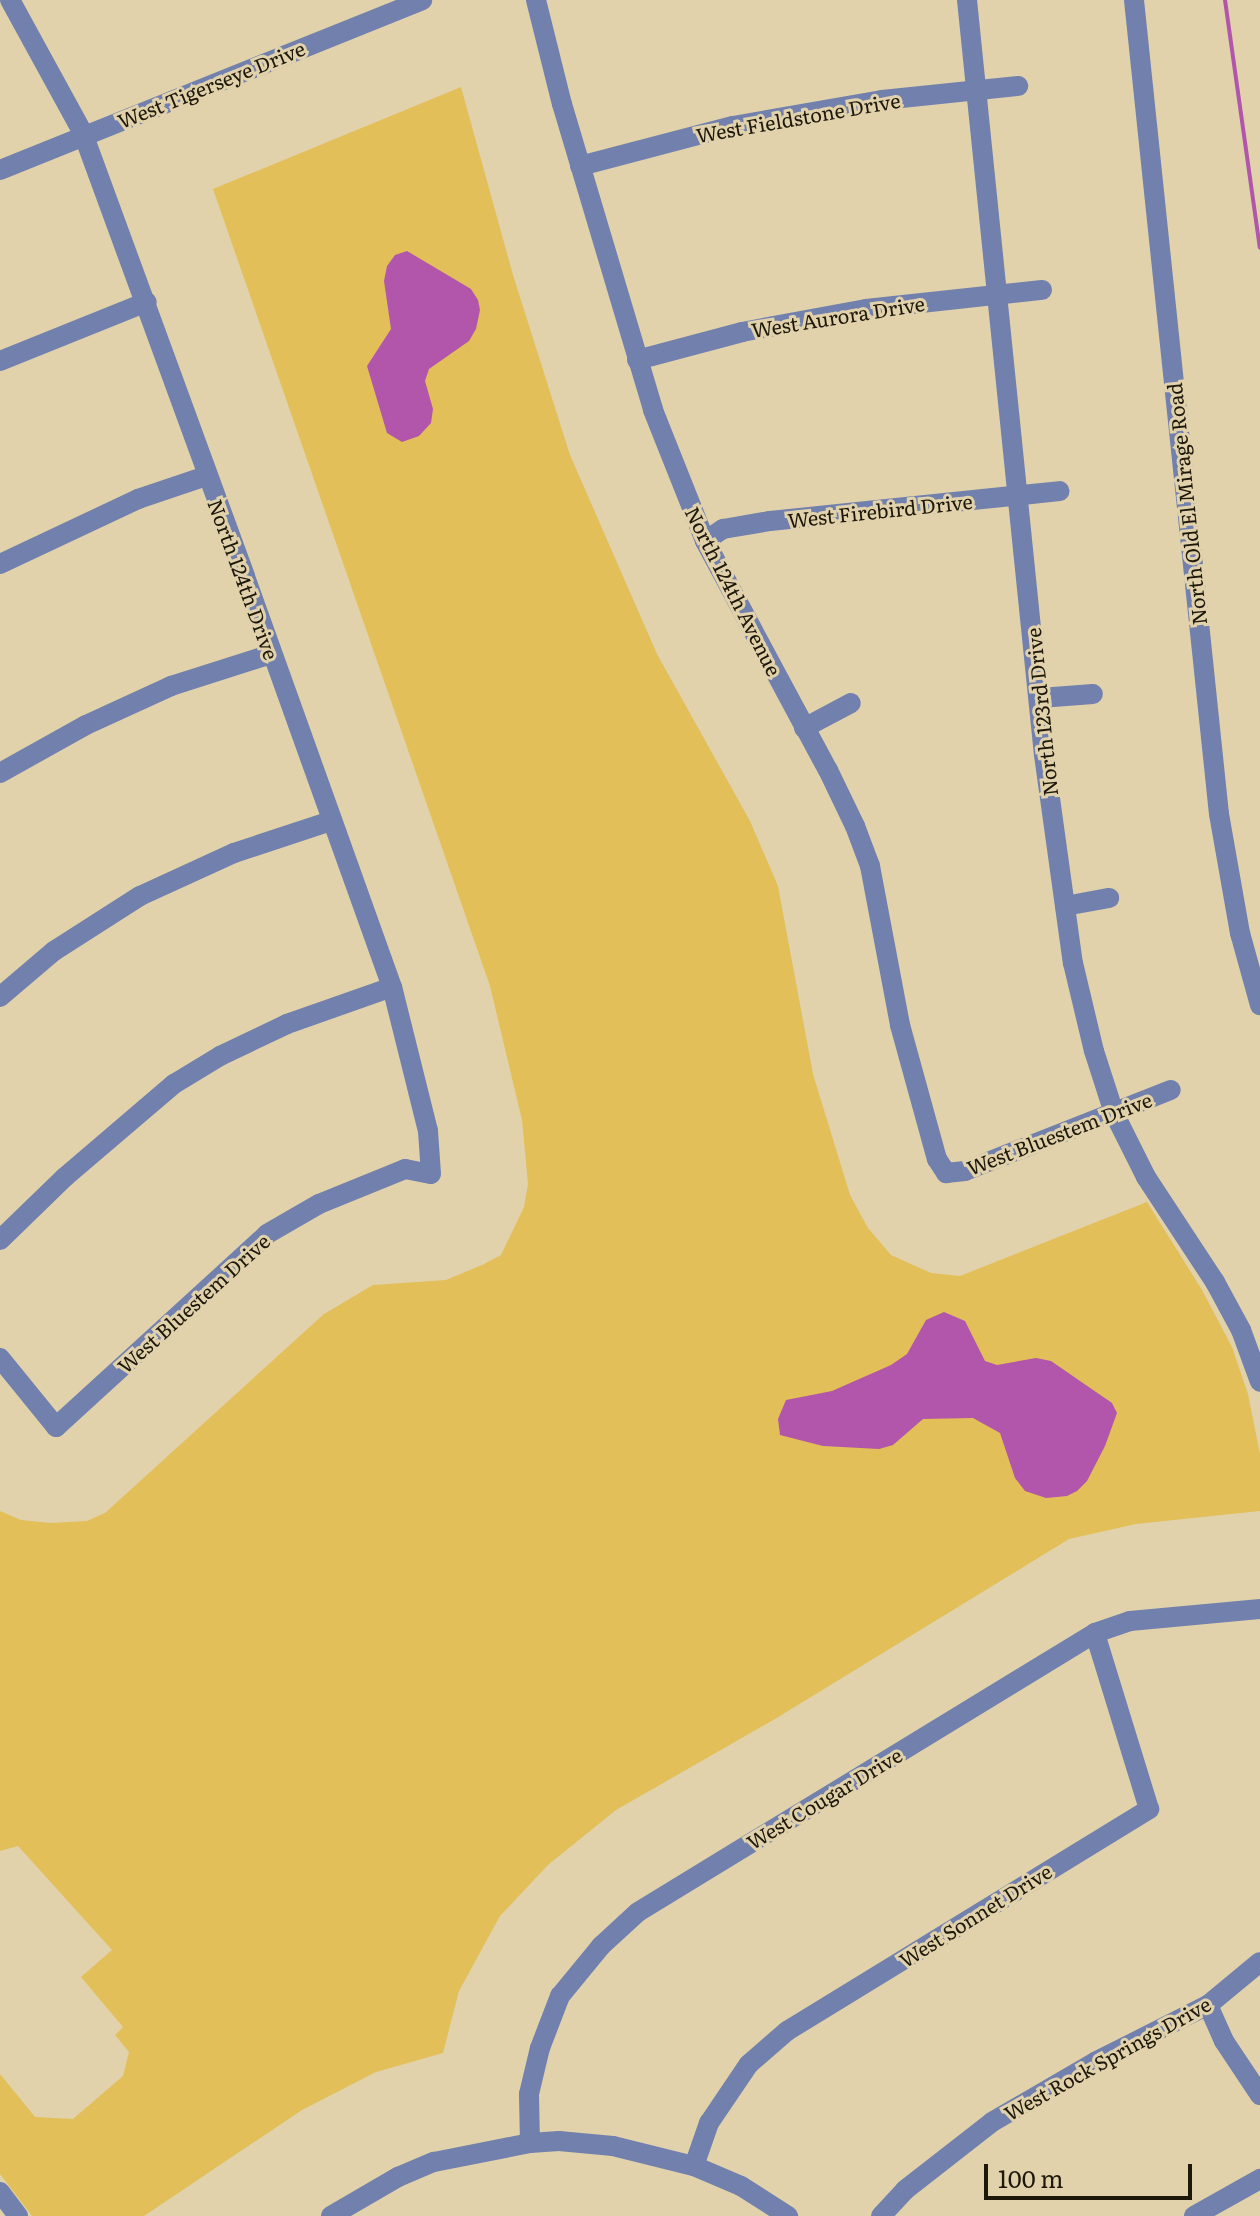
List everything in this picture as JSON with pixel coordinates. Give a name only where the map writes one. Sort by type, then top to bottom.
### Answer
[{"type":"street","name":"North 124th Drive","points":[[10,0],[84,135],[147,302],[206,476],[392,987],[428,1131],[431,1174]]},
{"type":"street","name":"West Tigerseye Drive","points":[[0,170],[422,0]]},
{"type":"street","name":"North 124th Avenue","points":[[536,0],[580,166],[653,410],[705,541],[855,826],[870,866],[917,1098],[937,1159],[946,1173]]},
{"type":"street","name":"North 123rd Drive","points":[[967,0],[1045,770],[1065,906],[1094,1051],[1114,1113],[1146,1177],[1221,1294],[1241,1330],[1260,1382]]},
{"type":"street","name":"North Old El Mirage Road","points":[[1134,0],[1219,814],[1240,933],[1260,1005]]},
{"type":"street","name":"West Fieldstone Drive","points":[[580,166],[733,126],[882,100],[1018,86]]},
{"type":"street","name":"West Aurora Drive","points":[[637,360],[742,332],[813,318],[1042,290]]},
{"type":"street","points":[[0,361],[147,302]]},
{"type":"street","points":[[0,564],[138,499],[206,476]]},
{"type":"street","name":"West Firebird Drive","points":[[705,541],[723,529],[770,521],[1059,491]]},
{"type":"street","points":[[0,773],[86,725],[171,686],[271,654]]},
{"type":"street","points":[[1040,698],[1093,694]]},
{"type":"street","points":[[804,728],[851,703]]},
{"type":"street","points":[[0,997],[54,951],[140,896],[234,853],[331,821]]},
{"type":"street","points":[[1065,906],[1109,898]]},
{"type":"street","points":[[0,1240],[76,1168],[174,1084],[220,1056],[287,1024],[392,987]]},
{"type":"street","name":"West Bluestem Drive","points":[[946,1173],[965,1171],[1171,1090]]},
{"type":"street","name":"West Bluestem Drive","points":[[0,1358],[56,1427],[267,1234],[319,1204],[405,1169],[431,1174]]},
{"type":"street","name":"West Cougar Drive","points":[[530,2143],[529,2094],[540,2048],[560,1996],[601,1946],[638,1912],[1095,1633],[1130,1621],[1260,1609]]},
{"type":"street","name":"West Sonnet Drive","points":[[694,2166],[709,2123],[749,2064],[787,2031],[1149,1809],[1095,1633]]},
{"type":"street","name":"West Rock Springs Drive","points":[[881,2216],[905,2190],[992,2122],[1095,2062],[1208,2005],[1260,1962]]},
{"type":"street","points":[[1208,2005],[1224,2041],[1260,2095]]},
{"type":"street","points":[[331,2216],[398,2177],[434,2162],[530,2143],[613,2146],[694,2166],[741,2186],[788,2216]]},
{"type":"street","points":[[1194,2216],[1260,2179]]},
{"type":"street","points":[[0,2192],[18,2216]]},
{"type":"shaded area","points":[[461,87],[513,275],[570,455],[657,654],[750,821],[778,886],[813,1074],[850,1195],[868,1228],[891,1255],[931,1273],[960,1276],[1147,1202],[1202,1290],[1232,1347],[1248,1394],[1260,1454],[1260,1511],[1136,1524],[1069,1539],[775,1719],[616,1810],[549,1864],[500,1916],[459,1991],[443,2053],[376,2072],[302,2110],[144,2216],[32,2216],[0,2174],[0,2074],[35,2117],[73,2119],[123,2076],[129,2052],[115,2035],[123,2027],[81,1977],[112,1950],[18,1846],[0,1851],[0,1511],[21,1520],[50,1523],[87,1521],[105,1513],[324,1314],[373,1285],[446,1280],[501,1255],[524,1207],[528,1184],[522,1120],[490,986],[213,189]]},
{"type":"shaded area","points":[[407,251],[471,289],[480,310],[476,329],[469,341],[429,369],[425,381],[433,409],[431,423],[419,436],[402,442],[387,433],[367,366],[391,329],[384,281],[387,266],[395,255]]},
{"type":"shaded area","points":[[944,1312],[965,1321],[985,1361],[997,1365],[1036,1358],[1051,1361],[1112,1403],[1117,1413],[1105,1446],[1087,1481],[1077,1491],[1067,1496],[1046,1498],[1025,1491],[1015,1478],[1000,1433],[973,1418],[923,1419],[893,1445],[879,1449],[823,1446],[780,1435],[778,1419],[786,1400],[832,1391],[891,1365],[907,1354],[926,1320]]},
{"type":"waterway","points":[[1225,0],[1260,248]]}]
